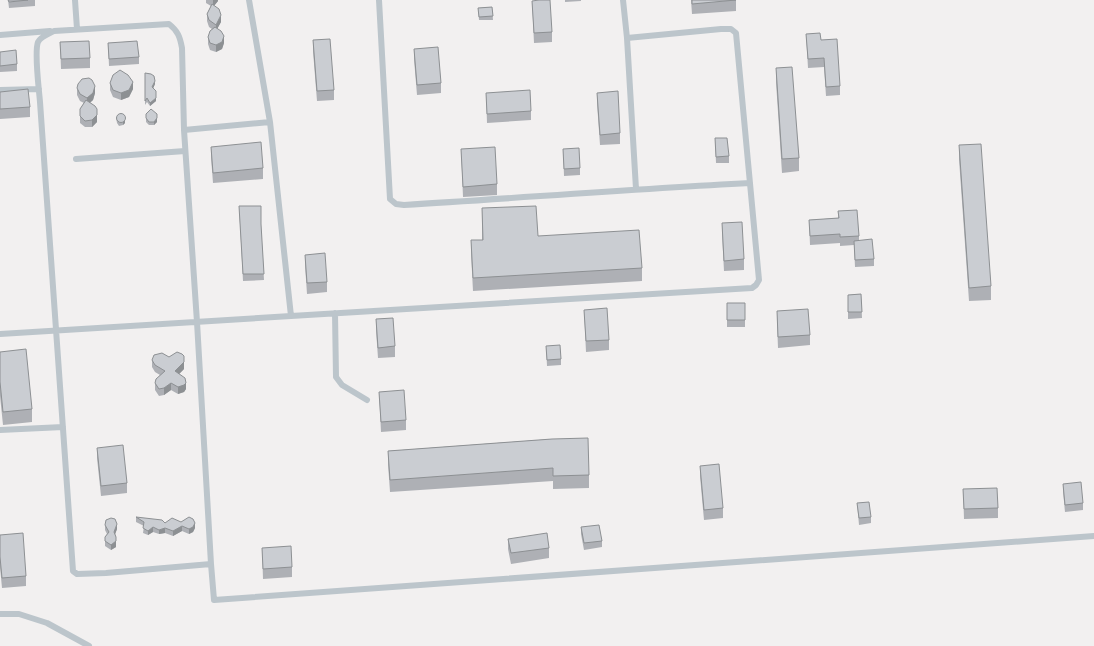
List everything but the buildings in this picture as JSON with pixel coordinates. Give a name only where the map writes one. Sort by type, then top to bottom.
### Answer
[{"type":"lane","points":[[75,0],[77,29]]},
{"type":"lane","points":[[249,0],[270,122],[291,316]]},
{"type":"lane","points":[[379,0],[390,199],[396,204],[404,205],[506,199],[750,182]]},
{"type":"lane","points":[[623,0],[627,38],[636,189]]},
{"type":"lane","points":[[0,35],[169,24],[176,30],[180,37],[182,48],[185,150],[214,600],[1094,536]]},
{"type":"lane","points":[[0,334],[752,288],[759,280],[736,33],[731,29],[721,29],[627,38]]},
{"type":"lane","points":[[54,31],[42,37],[38,42],[37,54],[74,571],[77,574],[90,574],[211,564]]},
{"type":"lane","points":[[0,90],[39,89]]},
{"type":"lane","points":[[184,130],[270,122]]},
{"type":"lane","points":[[76,159],[185,150]]},
{"type":"lane","points":[[335,313],[336,376],[342,385],[367,400]]},
{"type":"lane","points":[[0,430],[63,427]]},
{"type":"lane","points":[[0,614],[19,614],[47,623],[89,646]]}]
